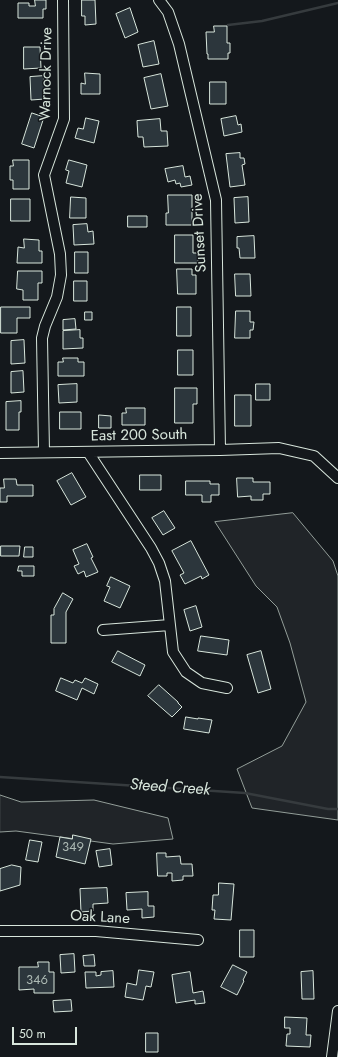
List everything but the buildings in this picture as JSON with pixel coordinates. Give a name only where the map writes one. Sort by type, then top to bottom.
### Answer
[{"type":"street","name":"Warnock Drive","points":[[44,452],[42,338],[45,326],[57,297],[61,275],[60,254],[44,176],[64,119],[63,0]]},
{"type":"street","name":"Sunset Drive","points":[[159,0],[168,12],[179,44],[216,200],[220,450]]},
{"type":"street","name":"East 200 South","points":[[0,453],[279,448],[314,456],[338,478]]},
{"type":"street","points":[[88,452],[152,548],[159,563],[165,581],[173,652],[186,672],[202,683],[227,688]]},
{"type":"street","points":[[103,630],[170,625]]},
{"type":"street","name":"Oak Lane","points":[[0,931],[96,931],[198,940]]},
{"type":"street","points":[[332,1057],[338,1011]]},
{"type":"shaded area","points":[[293,513],[333,561],[338,576],[338,820],[252,808],[237,769],[282,746],[306,702],[290,643],[277,607],[256,586],[215,522]]},
{"type":"shaded area","points":[[0,795],[21,802],[94,800],[168,818],[173,839],[113,844],[16,831],[0,832]]},
{"type":"waterway","points":[[228,25],[262,21],[338,3]]},
{"type":"waterway","name":"Steed Creek","points":[[0,777],[245,793],[328,809],[338,809]]}]
